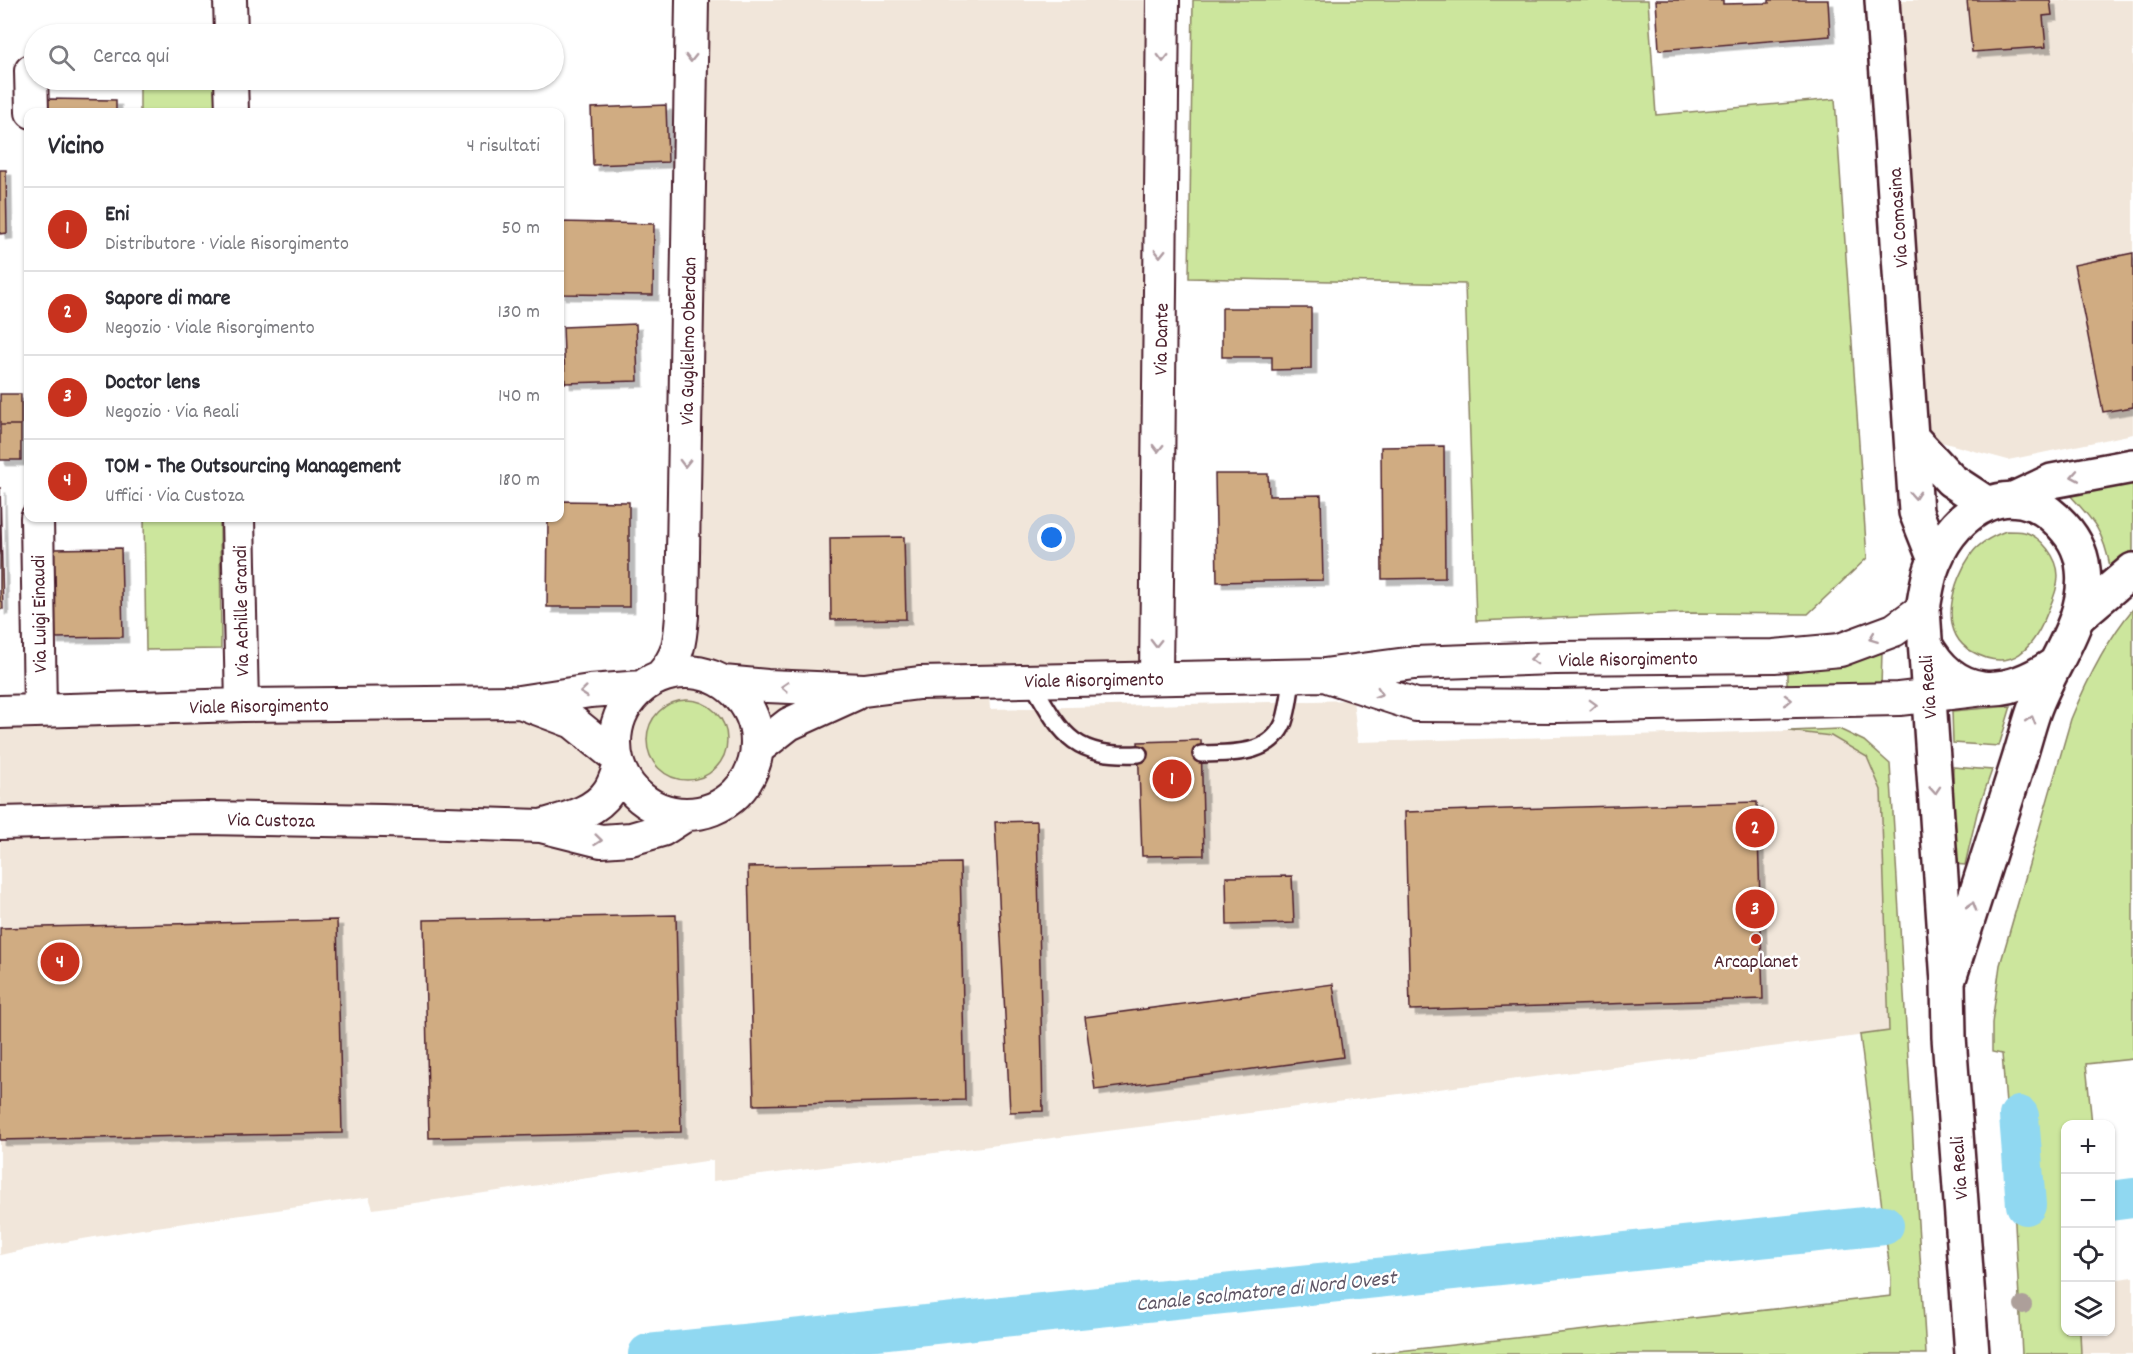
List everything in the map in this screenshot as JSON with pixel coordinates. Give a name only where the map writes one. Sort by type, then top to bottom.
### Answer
[{"type":"main road","name":"Via Comasina","points":[[1882,0],[1911,437]]},
{"type":"main road","points":[[1911,437],[1951,480],[2001,500],[2037,503],[2067,529],[2078,547],[2083,568],[2084,591],[2079,616],[2055,664],[2039,675],[2024,681],[1984,689],[1963,684],[1947,674],[1934,662],[1925,644],[1923,609],[1927,584],[1935,560],[1948,535],[1965,517],[2001,500],[2052,481],[2133,466]]},
{"type":"main road","points":[[1911,437],[1916,512],[1935,560]]},
{"type":"main road","points":[[2079,616],[2133,570]]},
{"type":"main road","name":"Via Reali","points":[[1925,644],[1913,698],[1930,731],[1972,1354]]},
{"type":"main road","name":"Via Reali","points":[[1948,981],[2034,711],[2055,664]]},
{"type":"street","points":[[230,0],[231,24]]},
{"type":"street","name":"Via Guglielmo Oberdan","points":[[652,681],[672,664],[678,650],[682,616],[692,0]]},
{"type":"street","name":"Via Dante","points":[[1156,677],[1163,0]]},
{"type":"street","points":[[31,90],[32,108]]},
{"type":"street","points":[[231,90],[232,108]]},
{"type":"street","name":"Via Luigi Einaudi","points":[[37,522],[40,711]]},
{"type":"street","name":"Via Achille Grandi","points":[[238,522],[242,705]]},
{"type":"street","name":"Viale Risorgimento","points":[[864,690],[920,683],[1308,675],[1414,663],[1554,658],[1774,657],[1840,650],[1894,630],[1923,609]]},
{"type":"street","points":[[519,702],[652,681],[682,671],[703,674],[723,682],[777,687],[864,690]]},
{"type":"street","name":"Viale Risorgimento","points":[[1308,675],[1416,705],[1556,706],[1913,698],[1984,689]]},
{"type":"street","points":[[541,826],[575,816],[595,805],[609,792],[617,762],[615,736],[619,717],[628,700],[652,681]]},
{"type":"street","points":[[519,702],[573,722],[617,762],[630,787],[646,802],[665,811],[687,814],[708,810],[726,802],[741,787],[752,769],[757,749],[756,729],[750,711],[738,694],[723,682]]},
{"type":"street","points":[[757,749],[789,724],[864,690]]},
{"type":"street","name":"Viale Risorgimento","points":[[0,712],[242,705],[519,702]]},
{"type":"street","points":[[541,826],[601,841],[631,839],[662,830],[687,814]]},
{"type":"street","name":"Via Custoza","points":[[0,823],[204,818],[541,826]]},
{"type":"lane","points":[[1201,754],[1240,753],[1262,747],[1275,737],[1308,675]]},
{"type":"lane","points":[[1031,681],[1055,723],[1080,745],[1099,753],[1139,754]]},
{"type":"shaded area","points":[[697,0],[1155,0],[1148,677],[988,682],[990,709],[1353,700],[1358,742],[1789,731],[1831,736],[1867,757],[1881,790],[1889,1032],[713,1181],[713,1160],[373,1209],[369,1197],[142,1229],[0,1255],[0,721],[663,683]]},
{"type":"shaded area","points":[[1889,0],[2133,0],[2133,434],[2008,460],[1919,436]]},
{"type":"shaded area","points":[[2133,1277],[2133,1354],[2081,1354],[2080,1336],[2115,1336],[2115,1279]]},
{"type":"green space","points":[[1193,0],[1648,0],[1656,115],[1835,99],[1867,558],[1808,614],[1690,613],[1476,621],[1465,284],[1189,278]]},
{"type":"green space","points":[[140,90],[216,90],[216,108],[140,108]]},
{"type":"green space","points":[[2133,479],[2133,552],[2111,571],[2105,546],[2096,527],[2067,492]]},
{"type":"green space","points":[[144,522],[220,522],[221,649],[146,650]]},
{"type":"green space","points":[[2006,531],[2030,534],[2042,543],[2052,555],[2058,580],[2052,603],[2036,636],[2020,654],[2010,659],[1998,660],[1986,658],[1971,651],[1954,631],[1951,618],[1954,591],[1965,564],[1979,546]]},
{"type":"green space","points":[[2133,609],[2133,1059],[2086,1064],[2092,1120],[2061,1120],[2061,1336],[2080,1336],[2081,1354],[2022,1354],[2014,1206],[2036,1204],[2031,1115],[2007,1117],[2002,1054],[1992,1052],[1992,1023],[2000,965],[2071,719],[2098,661],[2114,634]]},
{"type":"green space","points":[[1882,652],[1881,687],[1787,687],[1787,672],[1843,665]]},
{"type":"green space","points":[[687,700],[702,703],[715,712],[724,725],[727,740],[724,755],[715,768],[702,777],[687,780],[672,777],[659,768],[650,755],[647,740],[650,725],[659,712],[672,703]]},
{"type":"green space","points":[[2011,706],[1999,746],[1953,743],[1952,711]]},
{"type":"green space","points":[[1839,729],[1864,741],[1890,764],[1926,1354],[1372,1354],[1891,1296],[1891,1278],[1860,1035],[1889,1031],[1881,790],[1867,757],[1831,736],[1789,731]]},
{"type":"green space","points":[[1953,767],[1992,770],[1977,813],[1965,865],[1953,864]]},
{"type":"building","points":[[1656,0],[1723,0],[1723,4],[1769,3],[1769,0],[1828,0],[1830,36],[1659,50]]},
{"type":"building","points":[[1967,0],[2050,0],[2052,15],[2043,16],[2046,47],[1972,52]]},
{"type":"building","points":[[47,99],[116,100],[116,108],[47,108]]},
{"type":"building","points":[[666,105],[668,162],[593,165],[591,108]]},
{"type":"building","points":[[0,170],[6,170],[7,233],[0,234]]},
{"type":"building","points":[[564,222],[654,224],[653,295],[564,294]]},
{"type":"building","points":[[2133,253],[2133,407],[2103,412],[2074,265]]},
{"type":"building","points":[[1222,308],[1311,308],[1311,369],[1272,370],[1272,357],[1222,357]]},
{"type":"building","points":[[636,324],[638,381],[565,383],[564,327]]},
{"type":"building","points":[[0,394],[21,394],[21,425],[0,425]]},
{"type":"building","points":[[0,425],[21,425],[21,460],[0,460]]},
{"type":"building","points":[[1444,446],[1445,578],[1382,579],[1381,447]]},
{"type":"building","points":[[1215,474],[1268,474],[1269,496],[1321,495],[1323,580],[1217,582]]},
{"type":"building","points":[[0,487],[3,609],[0,609]]},
{"type":"building","points":[[564,501],[629,502],[629,607],[547,607],[548,522],[564,522]]},
{"type":"building","points":[[904,537],[906,619],[831,620],[830,538]]},
{"type":"building","points":[[121,548],[123,637],[53,638],[52,549]]},
{"type":"building","points":[[1201,740],[1204,855],[1142,856],[1138,742]]},
{"type":"building","points":[[1757,802],[1763,999],[1410,1010],[1405,812]]},
{"type":"building","points":[[1037,821],[1043,1111],[1010,1112],[995,822]]},
{"type":"building","points":[[960,863],[965,1100],[754,1105],[748,867]]},
{"type":"building","points":[[1292,876],[1294,923],[1227,925],[1226,877]]},
{"type":"building","points":[[676,915],[681,1132],[429,1138],[424,920]]},
{"type":"building","points":[[337,920],[342,1133],[0,1140],[0,928]]},
{"type":"building","points":[[1333,984],[1343,1057],[1095,1090],[1085,1017]]},
{"type":"waterway","points":[[2019,1116],[2026,1205]]},
{"type":"waterway","points":[[2021,1139],[2032,1138]]},
{"type":"waterway","name":"Canale Scolmatore di Nord Ovest","points":[[2115,1200],[2133,1198]]},
{"type":"waterway","name":"Canale Scolmatore di Nord Ovest","points":[[648,1354],[1884,1225]]},
{"type":"place","name":"Eni","points":[[1172,779]]},
{"type":"place","name":"Sapore di mare","points":[[1755,828]]},
{"type":"place","name":"Doctor lens","points":[[1755,909]]},
{"type":"place","name":"Arcaplanet","points":[[1756,939]]},
{"type":"place","name":"TOM - The Outsourcing Management","points":[[60,962]]}]
